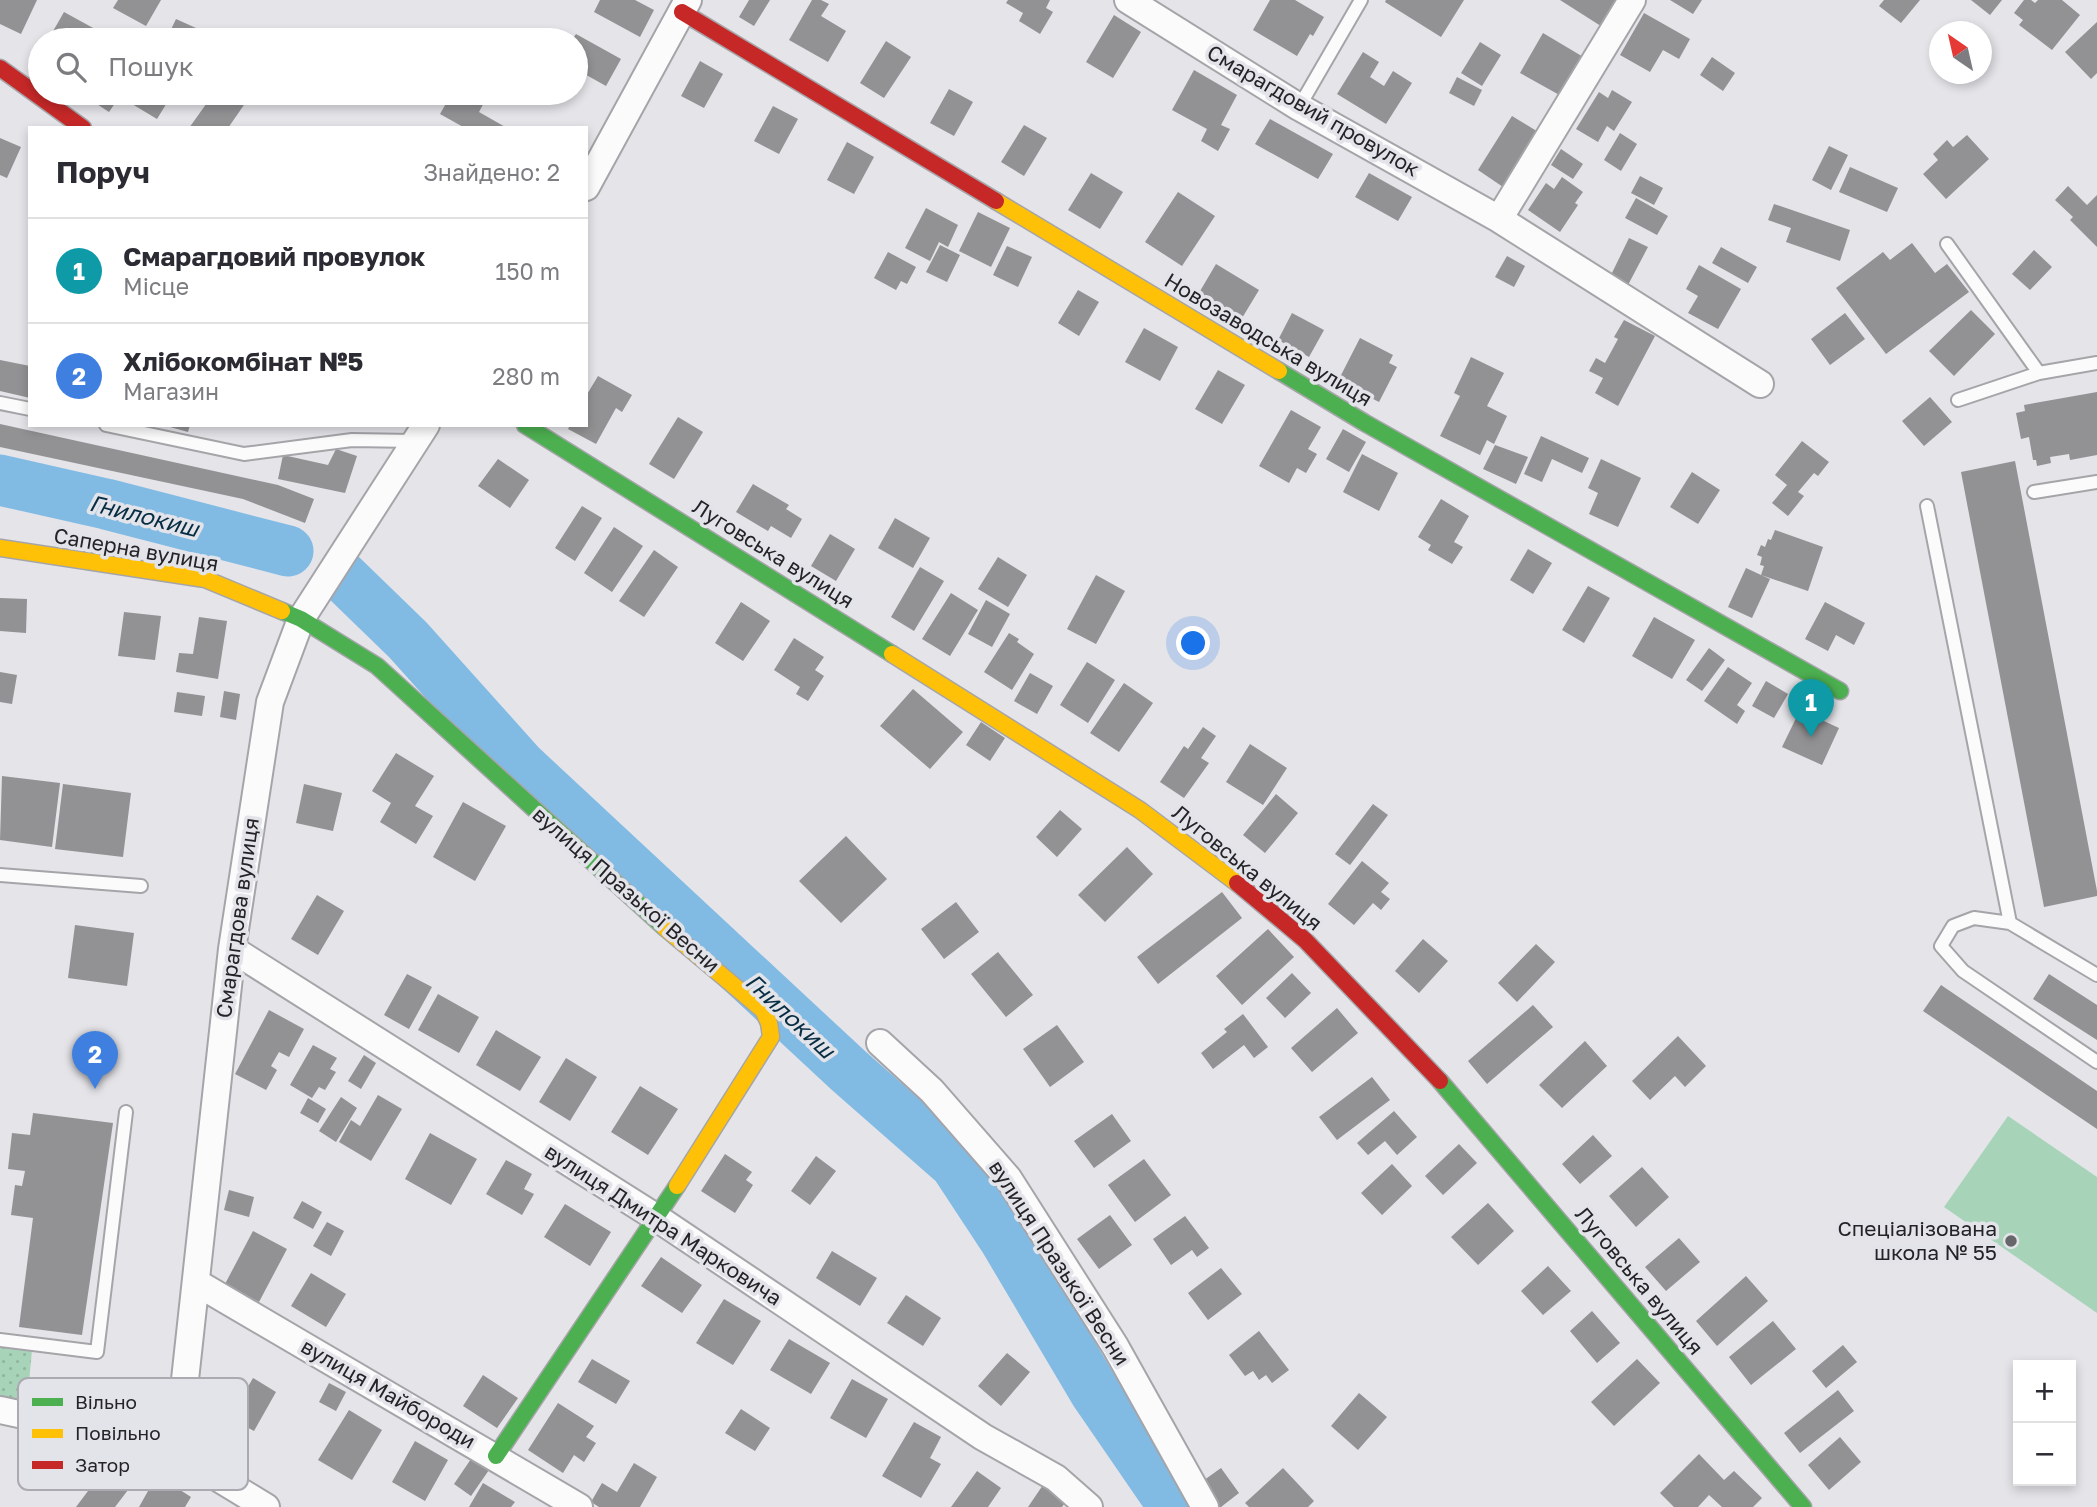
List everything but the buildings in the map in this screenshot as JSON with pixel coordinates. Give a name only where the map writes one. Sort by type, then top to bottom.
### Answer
[{"type":"street","name":"Смарагдовий провулок","points":[[1128,0],[1299,107],[1499,219],[1760,384]]},
{"type":"street","points":[[1499,219],[1632,0]]},
{"type":"street","points":[[588,183],[685,6]]},
{"type":"street","name":"Новозаводська вулиця","points":[[685,6],[1365,423],[1840,691]]},
{"type":"street","points":[[0,68],[28,88]]},
{"type":"street","points":[[51,105],[80,126]]},
{"type":"street","name":"Луговська вулиця","points":[[528,427],[1140,810],[1241,886],[1305,940],[1469,1113],[1803,1507]]},
{"type":"street","name":"Смарагдова вулиця","points":[[186,1378],[232,949],[270,702],[301,619],[420,433]]},
{"type":"street","name":"Саперна вулиця","points":[[0,548],[205,579],[301,619]]},
{"type":"street","name":"вулиця Празької Весни","points":[[301,619],[377,666],[652,917],[763,1010],[769,1023],[771,1037],[657,1218],[496,1456]]},
{"type":"street","name":"вулиця Дмитра Марковича","points":[[232,949],[657,1218],[983,1437],[1056,1478],[1089,1507]]},
{"type":"street","name":"вулиця Празької Весни","points":[[880,1043],[932,1091],[1008,1178],[1115,1346],[1205,1507]]},
{"type":"street","name":"вулиця Майбороди","points":[[197,1283],[579,1507]]},
{"type":"street","points":[[0,1410],[18,1414]]},
{"type":"street","points":[[238,1490],[266,1507]]},
{"type":"lane","points":[[1299,107],[1361,0]]},
{"type":"lane","points":[[1947,244],[2039,373]]},
{"type":"lane","points":[[1958,400],[2039,373],[2097,363]]},
{"type":"lane","points":[[0,403],[28,409]]},
{"type":"lane","points":[[116,427],[244,454],[420,433]]},
{"type":"lane","points":[[2034,492],[2097,482]]},
{"type":"lane","points":[[1927,506],[2010,923]]},
{"type":"lane","points":[[0,875],[141,886]]},
{"type":"lane","points":[[2097,975],[2010,923],[1974,918],[1953,926],[1941,946],[1963,971],[2097,1062]]},
{"type":"lane","points":[[0,1340],[97,1352],[126,1112]]},
{"type":"green space","points":[[2008,1116],[2097,1177],[2097,1313],[1944,1207]]},
{"type":"green space","points":[[0,1346],[32,1350],[29,1378],[18,1378],[18,1403],[0,1400]]},
{"type":"waterway","name":"Гнилокиш","points":[[0,480],[288,551]]},
{"type":"waterway","name":"Гнилокиш","points":[[342,576],[408,640],[521,766],[849,1071],[955,1164],[1005,1240],[1095,1392],[1174,1507]]},
{"type":"traffic: fast","points":[[1279,371],[1365,423],[1840,691]]},
{"type":"traffic: fast","points":[[528,427],[892,654]]},
{"type":"traffic: fast","points":[[282,611],[301,619],[377,666],[664,927]]},
{"type":"traffic: fast","points":[[1440,1081],[1803,1507]]},
{"type":"traffic: fast","points":[[496,1456],[677,1186]]},
{"type":"traffic: slow","points":[[996,201],[1279,371]]},
{"type":"traffic: slow","points":[[0,548],[205,579],[282,611]]},
{"type":"traffic: slow","points":[[892,654],[1140,810],[1237,883]]},
{"type":"traffic: slow","points":[[664,927],[763,1010],[771,1037],[677,1186]]},
{"type":"traffic: jam","points":[[682,12],[996,201]]},
{"type":"traffic: jam","points":[[0,68],[28,88]]},
{"type":"traffic: jam","points":[[51,105],[80,126]]},
{"type":"traffic: jam","points":[[1237,883],[1305,940],[1440,1081]]},
{"type":"place","name":"Смарагдовий провулок","points":[[1811,737]]},
{"type":"place","name":"Хлібокомбінат №5","points":[[95,1089]]},
{"type":"place","name":"Спеціалізована школа № 55","points":[[2011,1241]]}]
